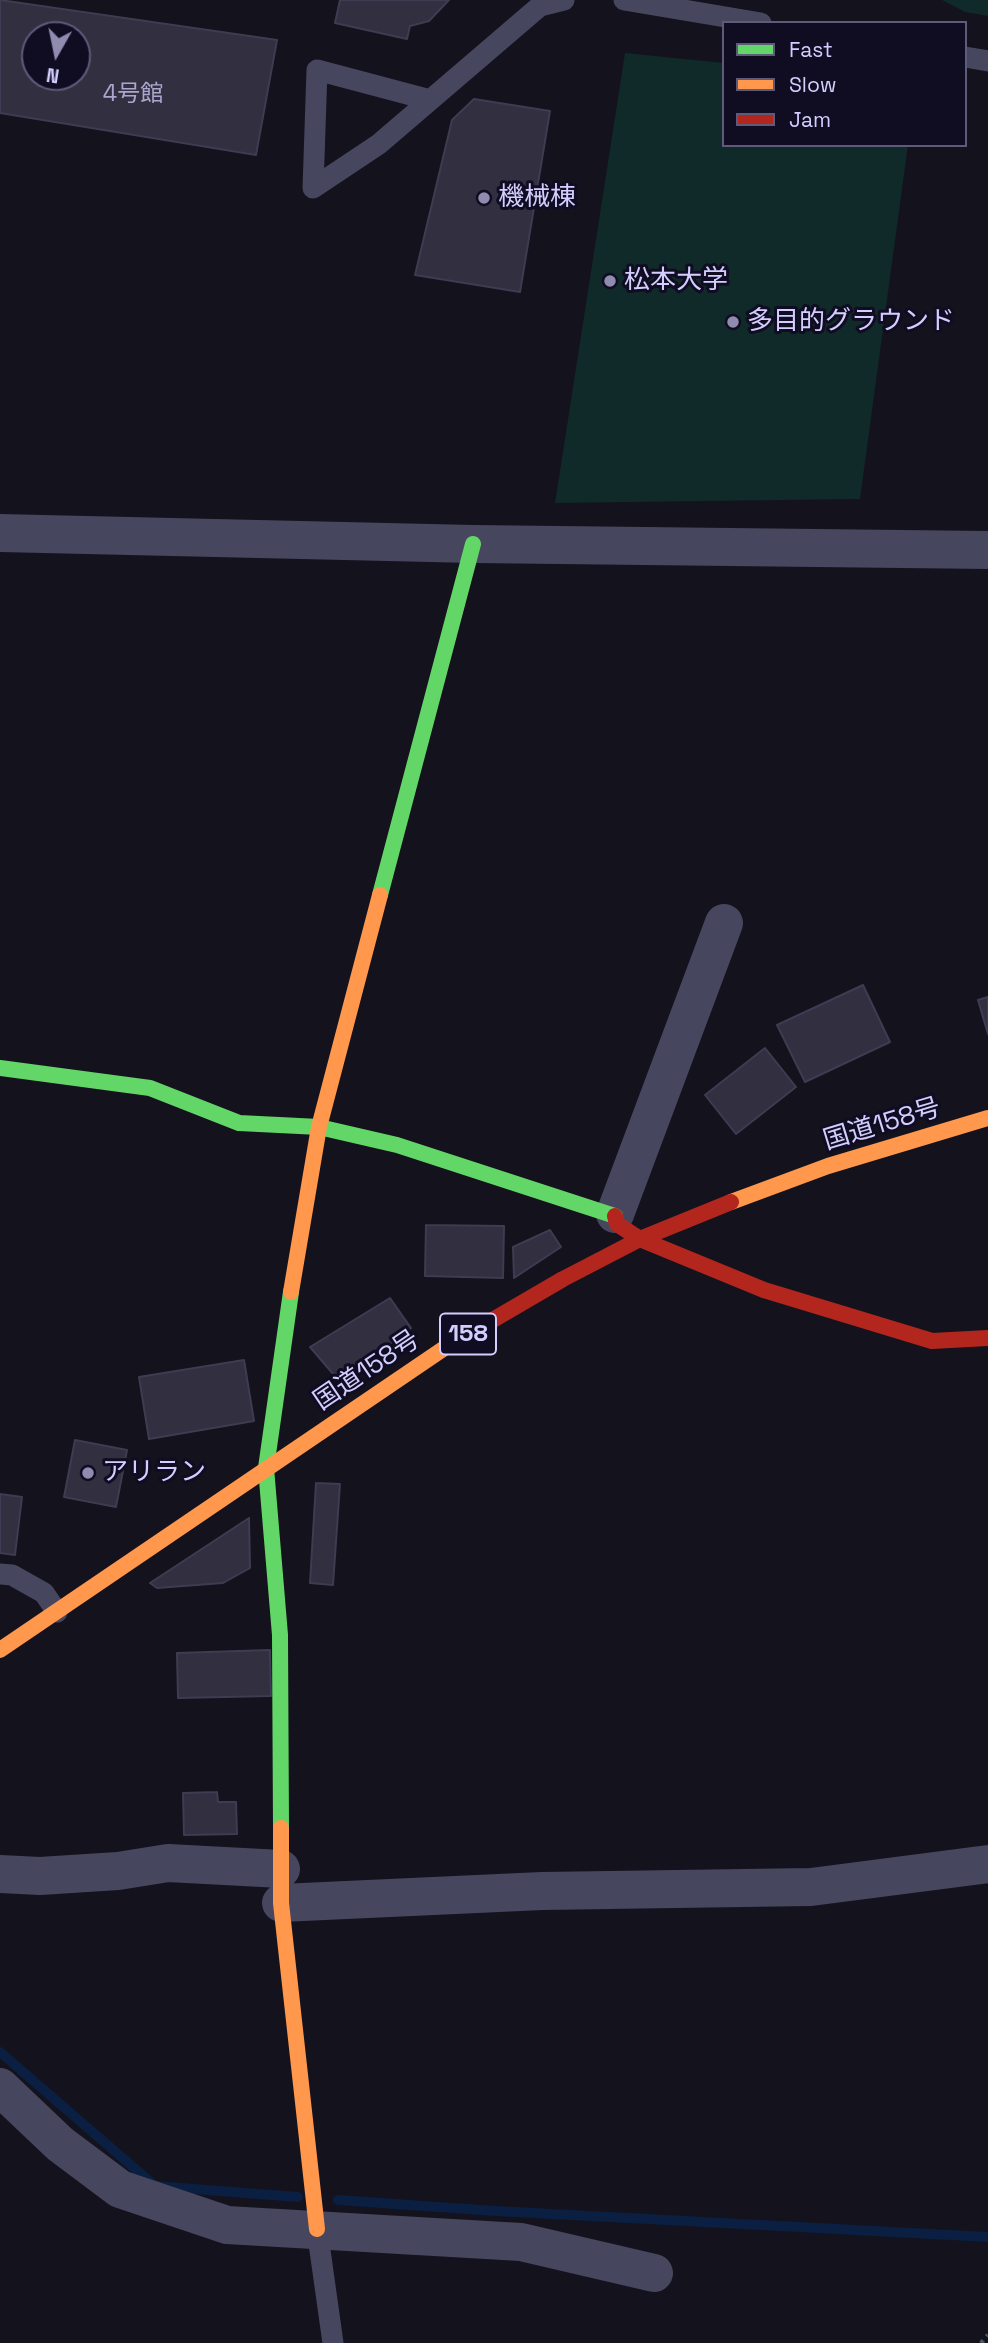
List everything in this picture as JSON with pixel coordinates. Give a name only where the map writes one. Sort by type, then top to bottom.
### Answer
[{"type":"main road","points":[[317,2229],[281,1886],[280,1635],[267,1468],[289,1305],[318,1127],[473,544]]},
{"type":"main road","points":[[0,1068],[150,1088],[239,1123],[318,1127],[397,1145],[628,1226],[764,1290],[932,1341],[988,1338]]},
{"type":"main road","name":"国道158号","points":[[0,1650],[449,1345],[563,1279],[628,1226],[723,1204],[815,1171],[988,1118]]},
{"type":"street","points":[[0,533],[473,544],[988,550]]},
{"type":"street","points":[[628,1226],[724,923]]},
{"type":"street","points":[[0,1874],[40,1876],[118,1871],[168,1863],[281,1886],[542,1891],[811,1887],[988,1864]]},
{"type":"street","points":[[0,2087],[60,2144],[120,2189],[227,2225],[521,2242],[654,2273]]},
{"type":"lane","points":[[430,100],[317,71],[313,188],[379,144],[540,6],[564,0]]},
{"type":"lane","points":[[624,0],[749,21]]},
{"type":"lane","points":[[967,57],[988,61]]},
{"type":"lane","points":[[0,1574],[12,1575],[44,1593],[57,1612]]},
{"type":"lane","points":[[317,2229],[333,2343]]},
{"type":"path","points":[[981,2343],[988,2335]]},
{"type":"green space","points":[[942,0],[988,0],[988,16],[965,12]]},
{"type":"green space","name":"多目的グラウンド","points":[[625,53],[722,63],[722,147],[908,147],[860,499],[555,503]]},
{"type":"building","points":[[0,0],[277,40],[256,155],[0,113]]},
{"type":"building","points":[[340,0],[449,0],[429,21],[410,26],[407,39],[335,23]]},
{"type":"building","name":"機械棟","points":[[474,99],[550,111],[520,292],[415,275],[452,120]]},
{"type":"building","points":[[863,985],[890,1042],[805,1082],[777,1025]]},
{"type":"building","points":[[988,997],[988,1034],[978,1000]]},
{"type":"building","points":[[765,1048],[796,1087],[736,1134],[705,1095]]},
{"type":"building","points":[[426,1225],[504,1226],[503,1278],[425,1276]]},
{"type":"building","points":[[550,1230],[561,1247],[514,1278],[513,1247]]},
{"type":"building","points":[[390,1298],[411,1328],[340,1382],[310,1347]]},
{"type":"building","points":[[244,1360],[254,1421],[149,1439],[139,1377]]},
{"type":"building","points":[[75,1440],[127,1450],[116,1507],[64,1497]]},
{"type":"building","points":[[316,1483],[340,1484],[333,1585],[310,1583]]},
{"type":"building","points":[[0,1494],[22,1497],[15,1555],[0,1553]]},
{"type":"building","points":[[249,1518],[250,1568],[223,1583],[157,1588],[150,1583]]},
{"type":"building","points":[[270,1650],[271,1696],[178,1698],[177,1653]]},
{"type":"building","points":[[217,1792],[218,1802],[236,1802],[237,1834],[184,1835],[183,1793]]},
{"type":"waterway","points":[[0,2052],[155,2186],[298,2197]]},
{"type":"waterway","points":[[338,2200],[988,2237]]},
{"type":"traffic: fast","points":[[380,895],[473,544]]},
{"type":"traffic: fast","points":[[0,1068],[150,1088],[239,1123],[319,1127],[397,1145],[615,1216]]},
{"type":"traffic: fast","points":[[281,1828],[280,1635],[266,1468],[291,1292]]},
{"type":"traffic: slow","points":[[291,1292],[319,1127],[380,895]]},
{"type":"traffic: slow","points":[[731,1202],[828,1166],[988,1118]]},
{"type":"traffic: slow","points":[[0,1650],[449,1345],[491,1321]]},
{"type":"traffic: slow","points":[[281,1828],[281,1903],[317,2229]]},
{"type":"traffic: jam","points":[[491,1321],[640,1239],[731,1202]]},
{"type":"traffic: jam","points":[[615,1216],[617,1224],[640,1239],[764,1290],[932,1341],[988,1338]]},
{"type":"place","name":"機械棟","points":[[484,198]]},
{"type":"place","name":"松本大学","points":[[610,281]]},
{"type":"place","name":"多目的グラウンド","points":[[733,322]]},
{"type":"place","name":"アリラン","points":[[88,1473]]}]
